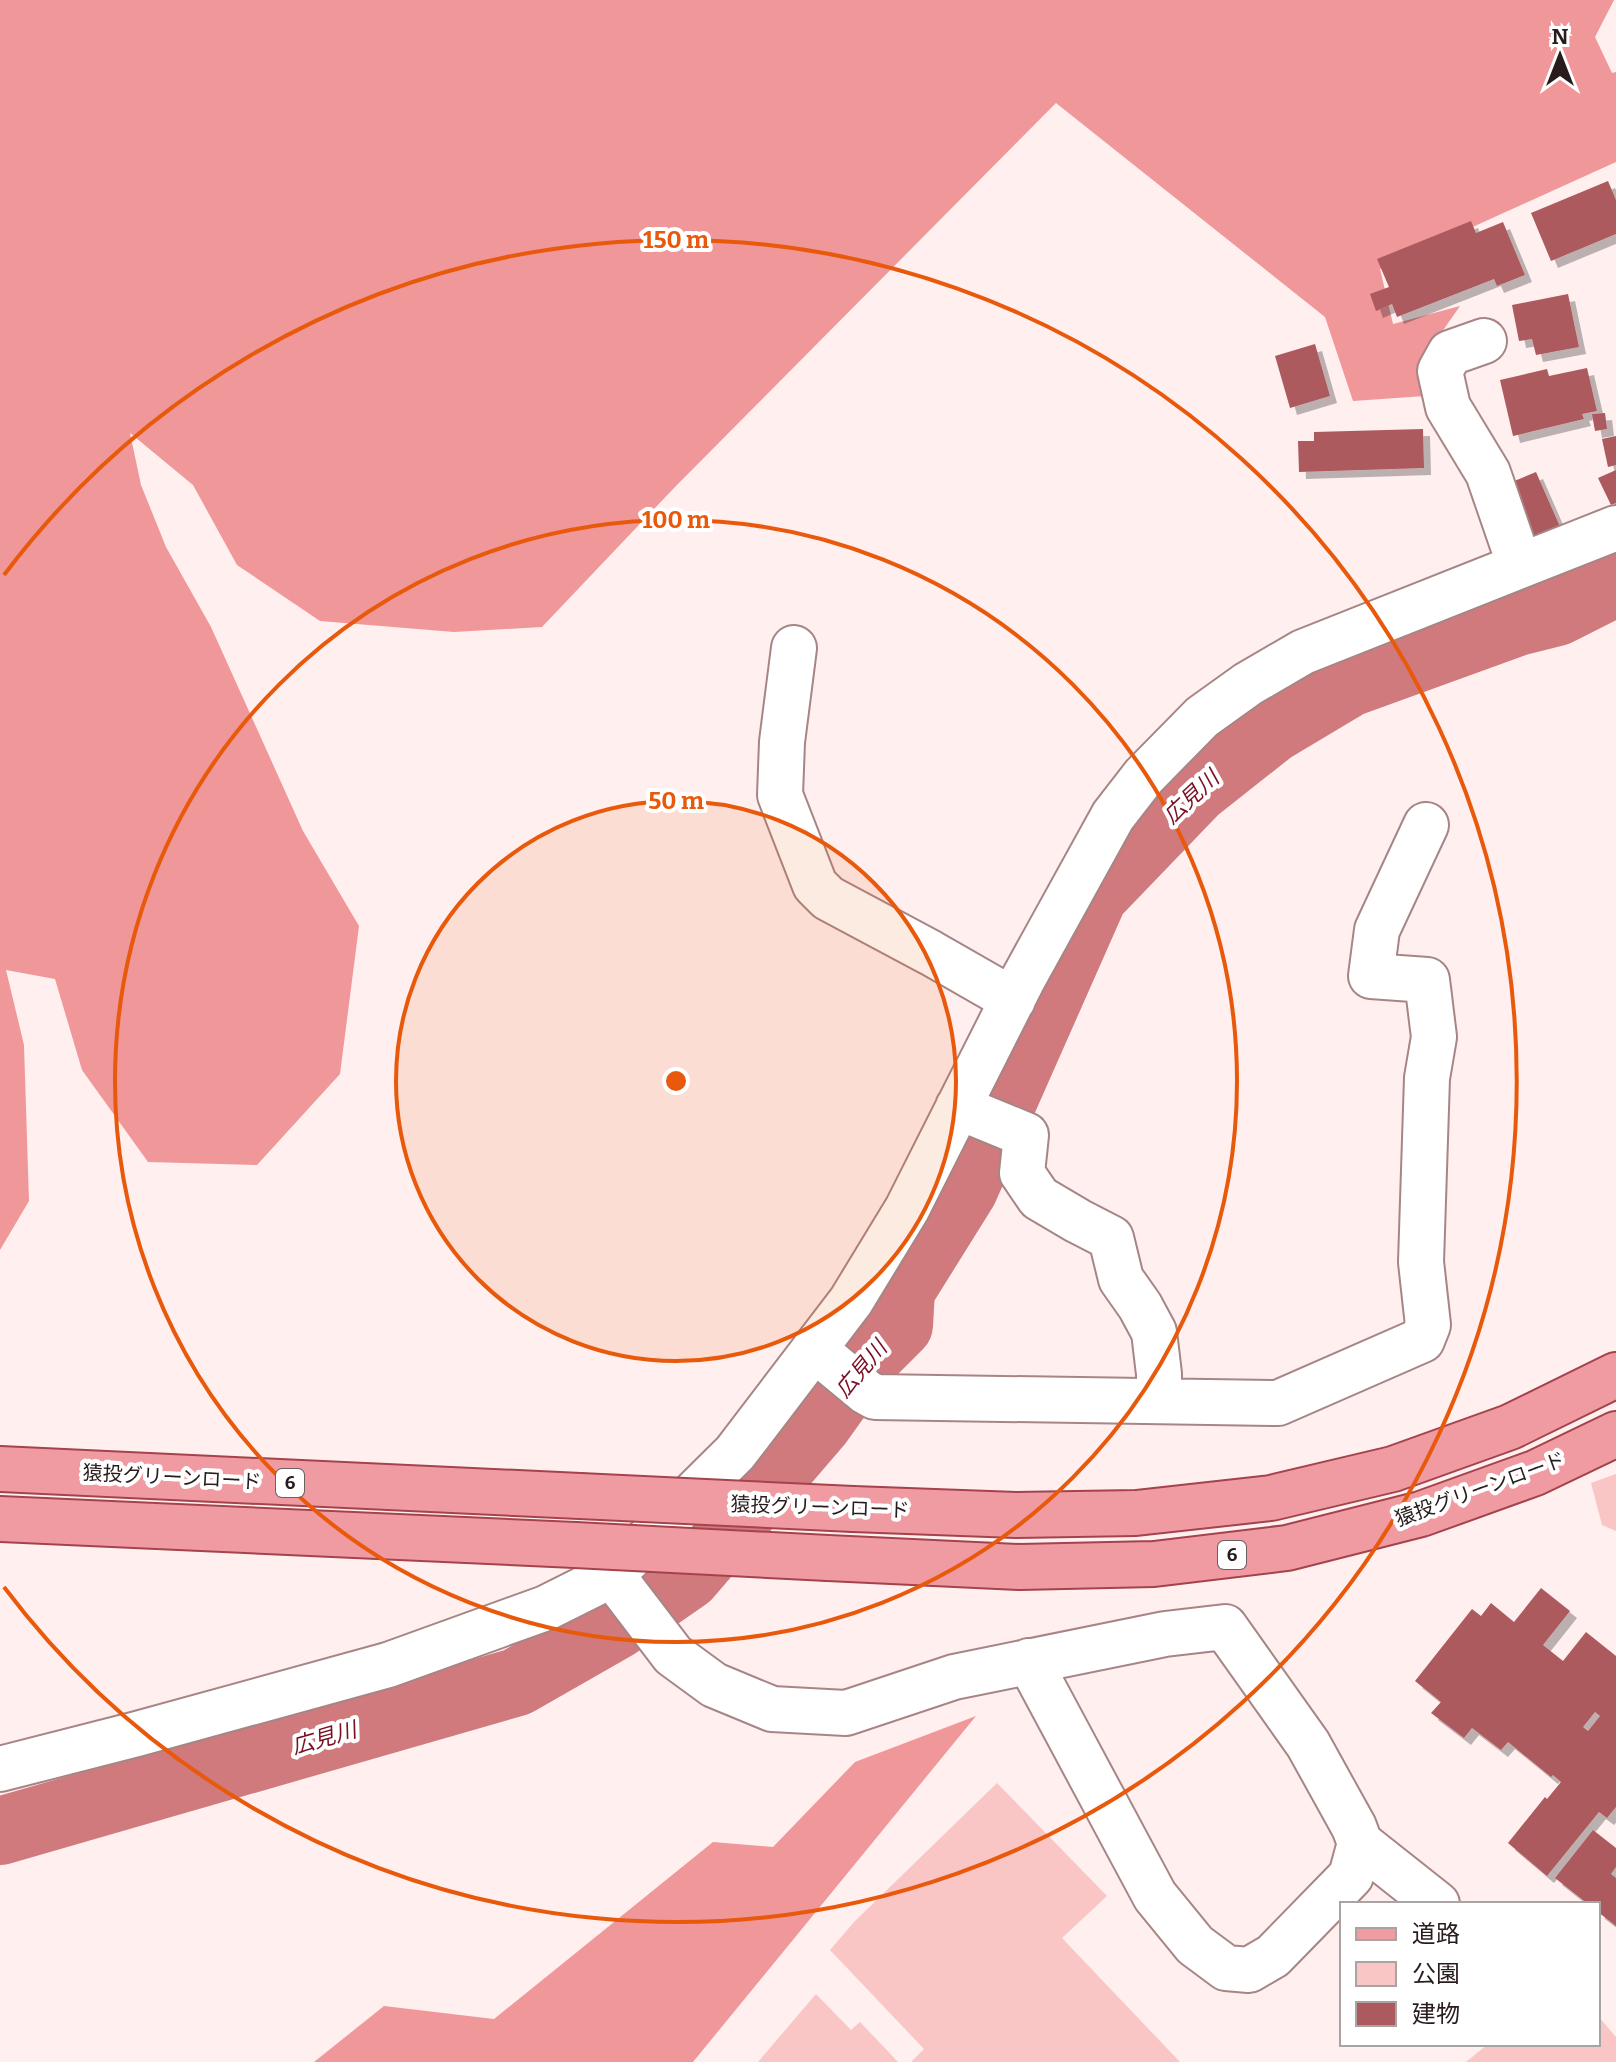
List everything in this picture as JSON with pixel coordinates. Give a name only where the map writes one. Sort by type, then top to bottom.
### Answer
[{"type":"main road","name":"猿投グリーンロード","points":[[0,1469],[853,1509],[1016,1515],[1136,1513],[1271,1498],[1393,1469],[1510,1427],[1616,1375]]},
{"type":"main road","name":"猿投グリーンロード","points":[[0,1519],[1020,1567],[1139,1564],[1287,1548],[1421,1514],[1535,1473],[1616,1434]]},
{"type":"street","points":[[1484,341],[1450,353],[1440,371],[1448,407],[1488,473],[1520,566]]},
{"type":"street","points":[[0,1769],[388,1665],[619,1584],[735,1453],[851,1301],[907,1209],[1013,1000],[1113,816],[1138,783],[1202,717],[1248,684],[1303,652],[1616,528]]},
{"type":"street","points":[[794,648],[782,742],[780,795],[815,885],[828,898],[1013,1000]]},
{"type":"street","points":[[815,1350],[875,1397],[1278,1403],[1422,1340],[1428,1325],[1421,1262],[1427,1078],[1434,1037],[1427,980],[1371,976],[1377,930],[1426,825]]},
{"type":"street","points":[[960,1107],[1026,1135],[1022,1173],[1039,1198],[1111,1238],[1121,1279],[1154,1332],[1159,1400]]},
{"type":"street","points":[[619,1584],[673,1655],[714,1685],[772,1709],[846,1713],[954,1677],[1165,1634],[1225,1627],[1308,1744],[1360,1843],[1434,1902]]},
{"type":"street","points":[[1029,1661],[1155,1896],[1195,1945],[1226,1968],[1249,1970],[1273,1956],[1351,1876],[1360,1843]]},
{"type":"green space","points":[[1616,1474],[1616,1531],[1602,1525],[1591,1483]]},
{"type":"green space","points":[[997,1783],[1107,1896],[1062,1938],[1180,2062],[911,2062],[924,2049],[830,1950],[855,1921]]},
{"type":"green space","points":[[816,1994],[851,2030],[860,2022],[898,2062],[758,2062]]},
{"type":"green space","points":[[1600,2018],[1616,2037],[1616,2062],[1466,2062],[1486,2046],[1600,2046]]},
{"type":"shaded area","points":[[0,0],[1614,0],[1595,37],[1612,73],[1616,72],[1616,162],[1380,269],[1393,324],[1460,306],[1437,339],[1425,396],[1353,401],[1325,317],[1056,103],[673,489],[542,627],[454,632],[320,621],[237,565],[193,485],[130,433],[141,485],[166,547],[211,627],[303,831],[359,926],[340,1074],[257,1165],[148,1162],[82,1070],[55,979],[6,970],[24,1045],[29,1201],[0,1250]]},
{"type":"shaded area","points":[[976,1716],[693,2062],[314,2062],[384,2006],[494,2019],[713,1842],[773,1847],[855,1762]]},
{"type":"building","points":[[1608,181],[1616,200],[1616,234],[1551,261],[1531,213]]},
{"type":"building","points":[[1471,221],[1476,233],[1503,222],[1525,275],[1497,286],[1494,279],[1397,317],[1392,304],[1376,311],[1370,294],[1389,287],[1377,259]]},
{"type":"building","points":[[1568,294],[1579,347],[1536,355],[1532,339],[1519,341],[1512,305]]},
{"type":"building","points":[[1315,344],[1330,396],[1290,408],[1275,356]]},
{"type":"building","points":[[1587,368],[1597,411],[1582,414],[1584,419],[1513,436],[1500,380],[1547,369],[1549,376]]},
{"type":"building","points":[[1605,413],[1607,429],[1595,431],[1592,414]]},
{"type":"building","points":[[1423,429],[1424,468],[1299,472],[1298,441],[1314,441],[1314,432]]},
{"type":"building","points":[[1616,436],[1616,465],[1608,467],[1602,439]]},
{"type":"building","points":[[1616,470],[1616,503],[1611,505],[1598,478]]},
{"type":"building","points":[[1536,472],[1561,529],[1532,542],[1507,484]]},
{"type":"building","points":[[1541,1588],[1570,1611],[1543,1645],[1563,1661],[1586,1632],[1616,1656],[1616,1807],[1607,1818],[1599,1812],[1547,1876],[1508,1843],[1561,1782],[1508,1742],[1501,1750],[1472,1728],[1464,1738],[1431,1713],[1441,1702],[1415,1681],[1472,1609],[1481,1616],[1491,1603],[1514,1622]],"holes":[[[1595,1712],[1600,1716],[1588,1731],[1583,1727]]]},
{"type":"building","points":[[1593,1830],[1616,1848],[1616,1867],[1611,1874],[1616,1878],[1616,1926],[1600,1914],[1600,1902],[1585,1902],[1555,1878]]},
{"type":"waterway","name":"広見川","points":[[0,1831],[517,1682],[615,1626],[687,1576],[819,1422],[862,1362],[899,1325],[901,1290],[964,1189],[1094,895],[1196,789],[1272,729],[1349,683],[1517,622],[1557,612],[1616,582]]}]
